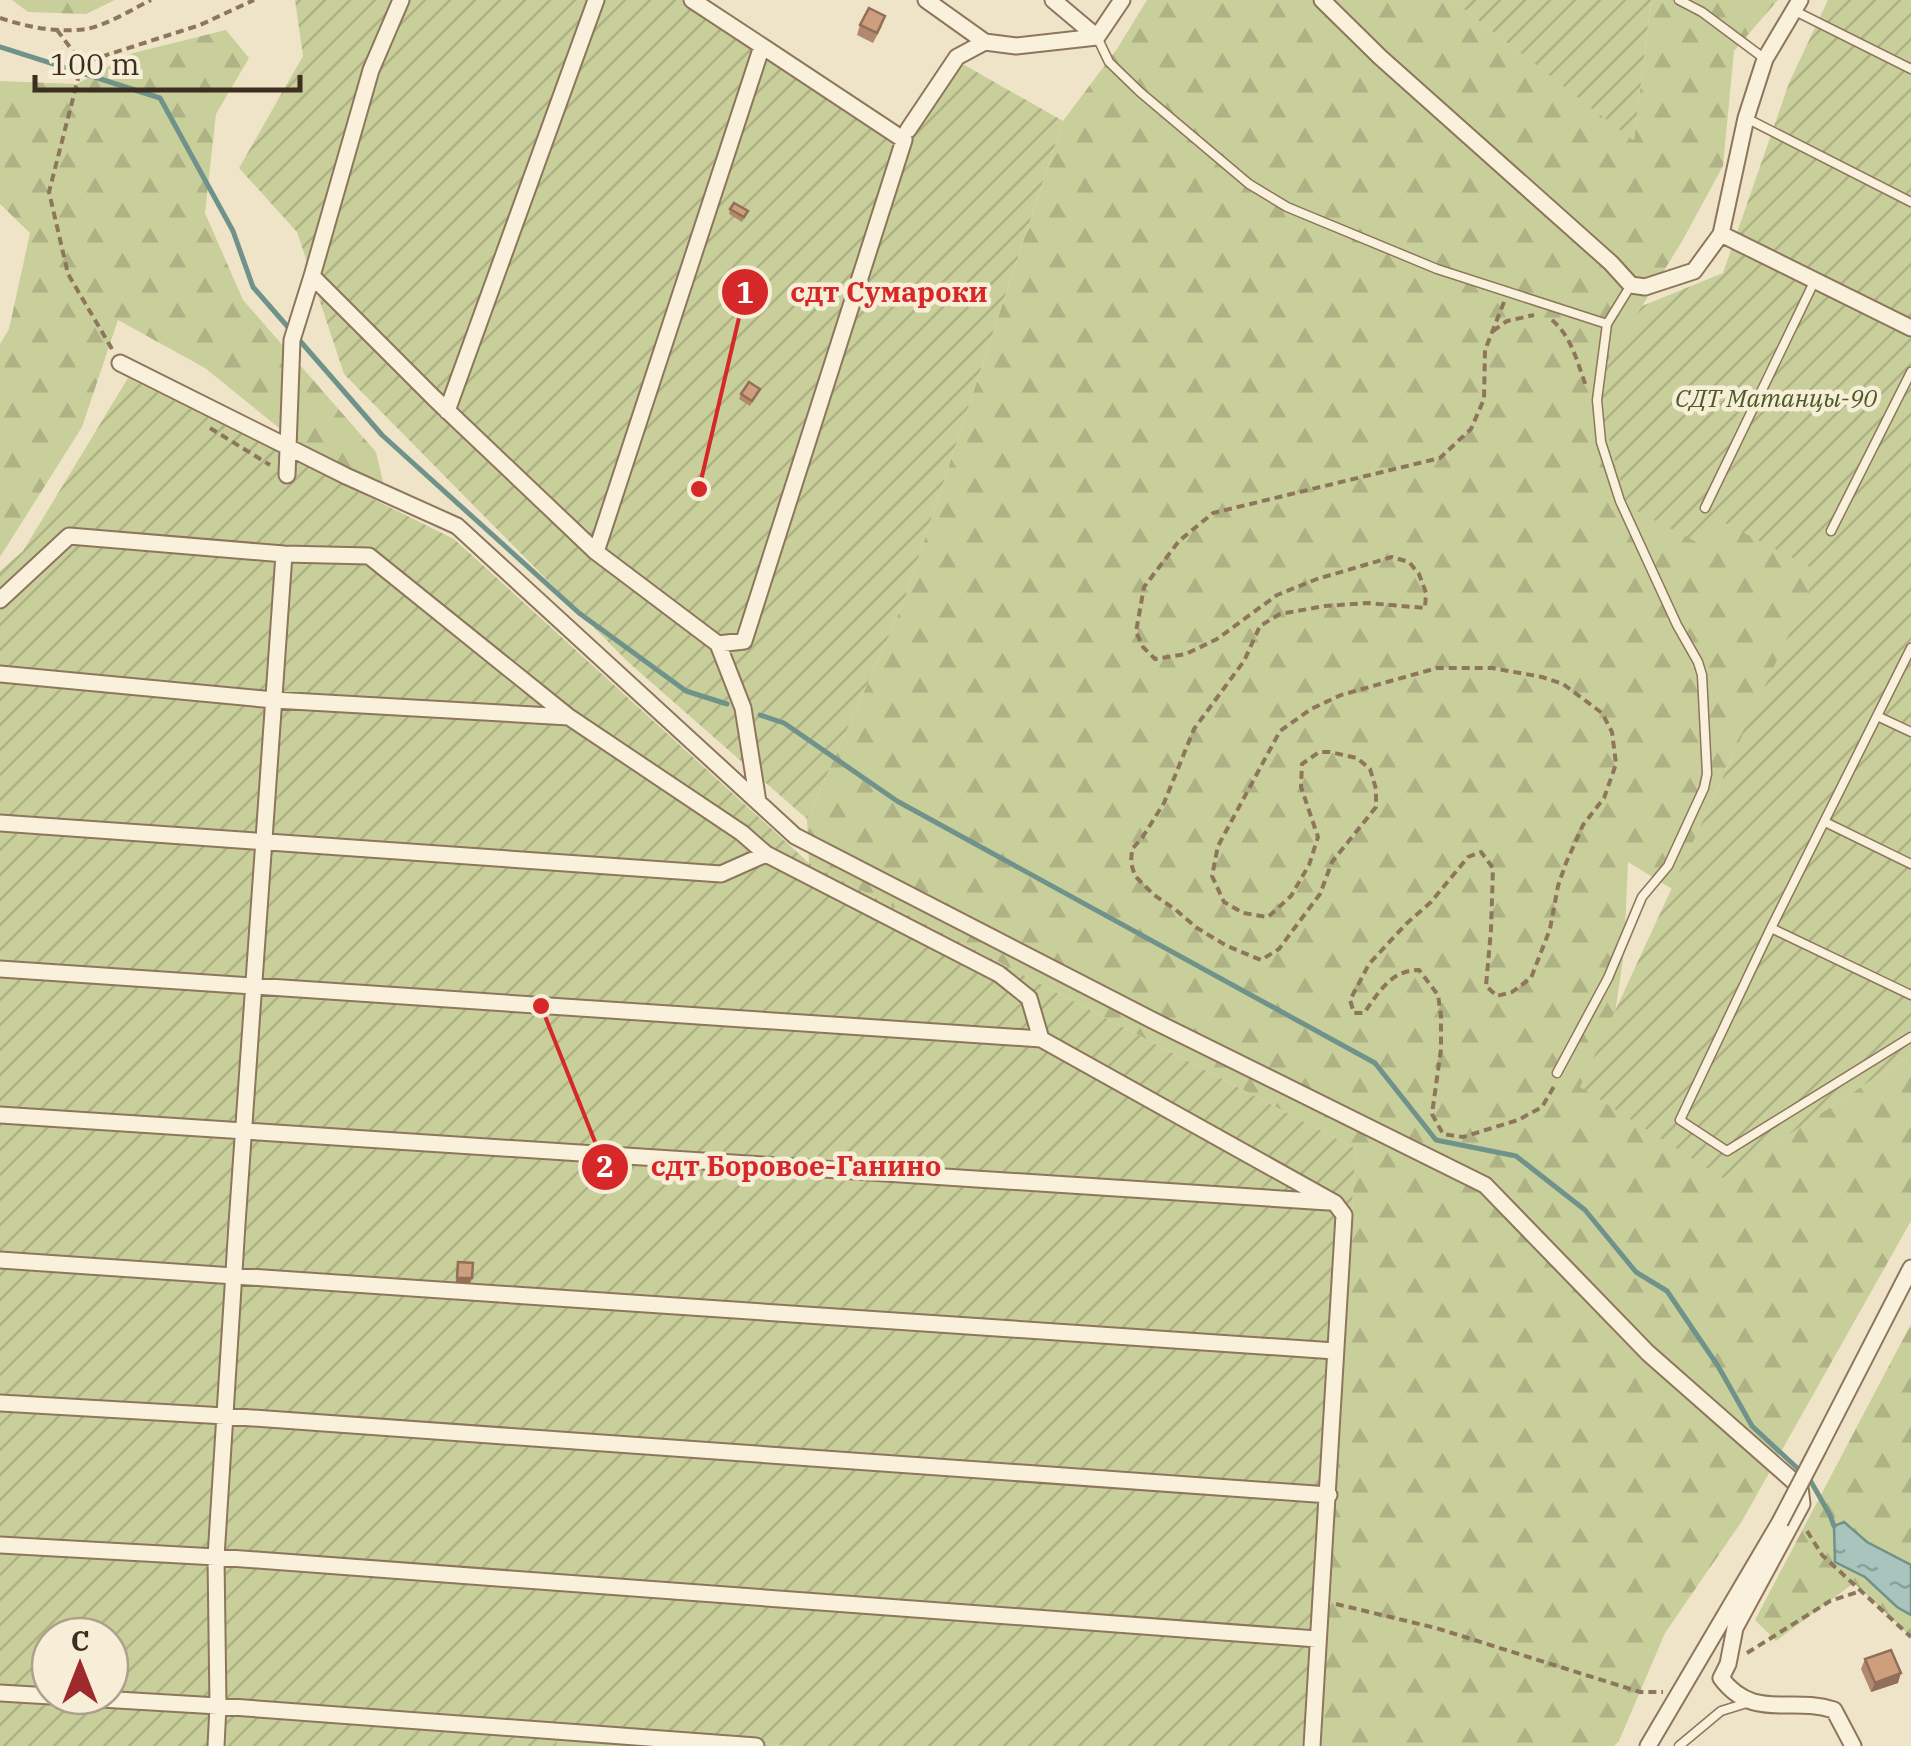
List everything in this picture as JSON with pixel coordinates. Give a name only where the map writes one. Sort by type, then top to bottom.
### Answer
[{"type":"street","points":[[287,475],[292,340],[371,70],[401,0]]},
{"type":"street","points":[[447,410],[596,0]]},
{"type":"street","points":[[692,0],[904,140],[744,640],[718,644]]},
{"type":"street","points":[[926,0],[985,42],[1016,46],[1097,37],[1122,0]]},
{"type":"street","points":[[1053,0],[1097,37]]},
{"type":"street","points":[[1322,0],[1632,284],[1645,287],[1694,271],[1720,234],[1746,118],[1765,59],[1796,5]]},
{"type":"street","points":[[908,130],[957,57],[985,42]]},
{"type":"street","points":[[596,552],[762,46]]},
{"type":"street","points":[[1720,234],[1911,328]]},
{"type":"street","points":[[312,276],[596,552],[718,644],[743,708],[758,802]]},
{"type":"street","points":[[120,363],[346,476],[457,526],[795,836],[1152,1020],[1485,1185],[1648,1353],[1800,1488],[1802,1504],[1735,1628],[1721,1678],[1733,1694],[1750,1702],[1781,1706],[1816,1704],[1834,1710],[1853,1746]]},
{"type":"street","points":[[0,600],[68,536],[284,554],[369,556],[569,717],[742,833],[766,854],[999,974],[1029,998],[1041,1039]]},
{"type":"street","points":[[216,1746],[216,1557],[284,554]]},
{"type":"street","points":[[0,674],[274,700],[569,717]]},
{"type":"street","points":[[0,823],[721,874],[766,854]]},
{"type":"street","points":[[0,970],[1041,1039],[1335,1203],[1344,1215],[1312,1746]]},
{"type":"street","points":[[0,1115],[1335,1203]]},
{"type":"street","points":[[0,1260],[1335,1351]]},
{"type":"street","points":[[1648,1746],[1780,1522],[1911,1268]]},
{"type":"street","points":[[0,1403],[1329,1495]]},
{"type":"street","points":[[0,1545],[216,1557],[1317,1639]]},
{"type":"street","points":[[0,1693],[756,1746]]},
{"type":"lane","points":[[1679,0],[1702,12],[1765,59]]},
{"type":"lane","points":[[1796,5],[1911,69]]},
{"type":"lane","points":[[1097,37],[1108,62],[1140,92],[1250,184],[1287,207],[1437,269],[1607,324]]},
{"type":"lane","points":[[1746,118],[1911,202]]},
{"type":"lane","points":[[1705,508],[1815,280]]},
{"type":"lane","points":[[1558,1073],[1608,978],[1642,896],[1668,866],[1707,774],[1698,662],[1620,502],[1596,414],[1607,324],[1632,284]]},
{"type":"lane","points":[[1831,531],[1911,372]]},
{"type":"lane","points":[[1911,648],[1680,1120],[1726,1151],[1911,1037]]},
{"type":"lane","points":[[1877,716],[1911,732]]},
{"type":"lane","points":[[1826,822],[1911,864]]},
{"type":"lane","points":[[1771,928],[1911,996]]},
{"type":"lane","points":[[1679,1746],[1721,1711],[1750,1702]]},
{"type":"path","points":[[0,18],[17,25],[57,30],[89,29],[151,0]]},
{"type":"path","points":[[82,63],[200,26],[254,0]]},
{"type":"path","points":[[57,30],[82,63]]},
{"type":"path","points":[[82,63],[50,192],[68,274],[120,363]]},
{"type":"path","points":[[1508,293],[1485,350],[1484,399],[1472,429],[1440,458],[1213,513],[1179,541],[1144,587],[1136,632],[1143,647],[1156,660],[1186,654],[1217,639],[1277,595],[1392,557],[1409,562],[1426,593],[1425,608],[1368,603],[1325,606],[1280,614],[1260,626],[1244,661],[1194,729],[1164,803],[1132,849],[1131,863],[1144,886],[1197,928],[1260,960],[1279,949],[1320,894],[1332,862],[1376,807],[1376,788],[1370,770],[1357,758],[1320,752],[1302,764],[1301,787],[1318,838],[1291,896],[1268,918],[1244,913],[1224,902],[1212,876],[1218,846],[1280,731],[1340,695],[1437,668],[1492,668],[1542,676],[1563,684],[1602,713],[1612,732],[1616,764],[1604,798],[1583,825],[1566,863],[1550,929],[1530,978],[1512,992],[1498,996],[1486,986],[1493,868],[1481,852],[1468,857],[1431,902],[1368,964],[1350,1000],[1354,1012],[1364,1012],[1386,983],[1404,970],[1419,970],[1438,995],[1441,1049],[1432,1114],[1443,1134],[1463,1137],[1518,1120],[1542,1107],[1558,1073]]},
{"type":"path","points":[[1491,332],[1507,321],[1540,314]]},
{"type":"path","points":[[1550,319],[1562,329],[1573,348],[1596,414]]},
{"type":"path","points":[[208,426],[287,475]]},
{"type":"path","points":[[1797,1514],[1822,1555],[1911,1637]]},
{"type":"path","points":[[1728,1664],[1830,1601],[1861,1591]]},
{"type":"path","points":[[1320,1600],[1436,1628],[1640,1692],[1681,1692]]},
{"type":"green space","points":[[12,0],[115,0],[86,14],[28,12]]},
{"type":"green space","points":[[295,0],[692,0],[904,139],[961,63],[1063,121],[903,604],[807,819],[627,661],[344,374],[297,232],[239,168],[303,56]]},
{"type":"green space","points":[[1147,0],[1452,0],[1634,140],[1651,0],[1778,0],[1734,51],[1723,166],[1681,243],[1594,384],[1720,521],[1851,551],[1732,757],[1672,889],[1628,862],[1624,952],[1615,1014],[1724,1177],[1911,1054],[1911,1221],[1742,1521],[1665,1633],[1614,1746],[1315,1746],[1356,1149],[809,863],[807,819],[903,604],[1063,121],[1117,49]]},
{"type":"green space","points":[[1452,0],[1651,0],[1634,141]]},
{"type":"green space","name":"СДТ Матанцы-90","points":[[1828,0],[1911,0],[1911,1054],[1723,1178],[1580,1087],[1818,571],[1721,521],[1702,545],[1627,506],[1594,383],[1642,306],[1723,273],[1789,83]]},
{"type":"green space","points":[[226,30],[249,58],[216,114],[205,213],[243,300],[376,452],[383,482],[305,449],[205,368],[118,320],[82,427],[0,557],[0,344],[9,329],[30,233],[0,204],[0,81],[77,84],[133,53]]},
{"type":"green space","points":[[128,378],[454,539],[809,863],[1356,1149],[1315,1746],[793,1746],[563,1725],[556,1746],[0,1746],[0,571],[23,551]]},
{"type":"green space","points":[[1911,1324],[1911,1637],[1854,1583],[1776,1641],[1755,1620]]},
{"type":"green space","points":[[562,1725],[793,1746],[556,1746]]},
{"type":"water","points":[[1844,1522],[1867,1542],[1911,1565],[1911,1615],[1865,1577],[1835,1562],[1834,1526]]},
{"type":"building","points":[[869,8],[885,16],[877,33],[860,25]]},
{"type":"building","points":[[734,203],[748,211],[744,217],[730,209]]},
{"type":"building","points":[[749,382],[760,389],[752,401],[741,394]]},
{"type":"building","points":[[458,1262],[473,1263],[472,1278],[457,1278]]},
{"type":"building","points":[[1891,1650],[1901,1673],[1875,1683],[1865,1659]]},
{"type":"waterway","points":[[0,47],[160,98],[233,231],[253,287],[382,435],[579,613],[686,691],[727,704]]},
{"type":"waterway","points":[[760,715],[784,723],[897,801],[1375,1063],[1436,1140],[1516,1156],[1585,1210],[1636,1272],[1667,1291],[1718,1366],[1752,1426],[1810,1480],[1834,1526]]},
{"type":"place","name":"сдт Сумароки","points":[[699,489]]},
{"type":"place","name":"сдт Боровое-Ганино","points":[[541,1006]]}]
